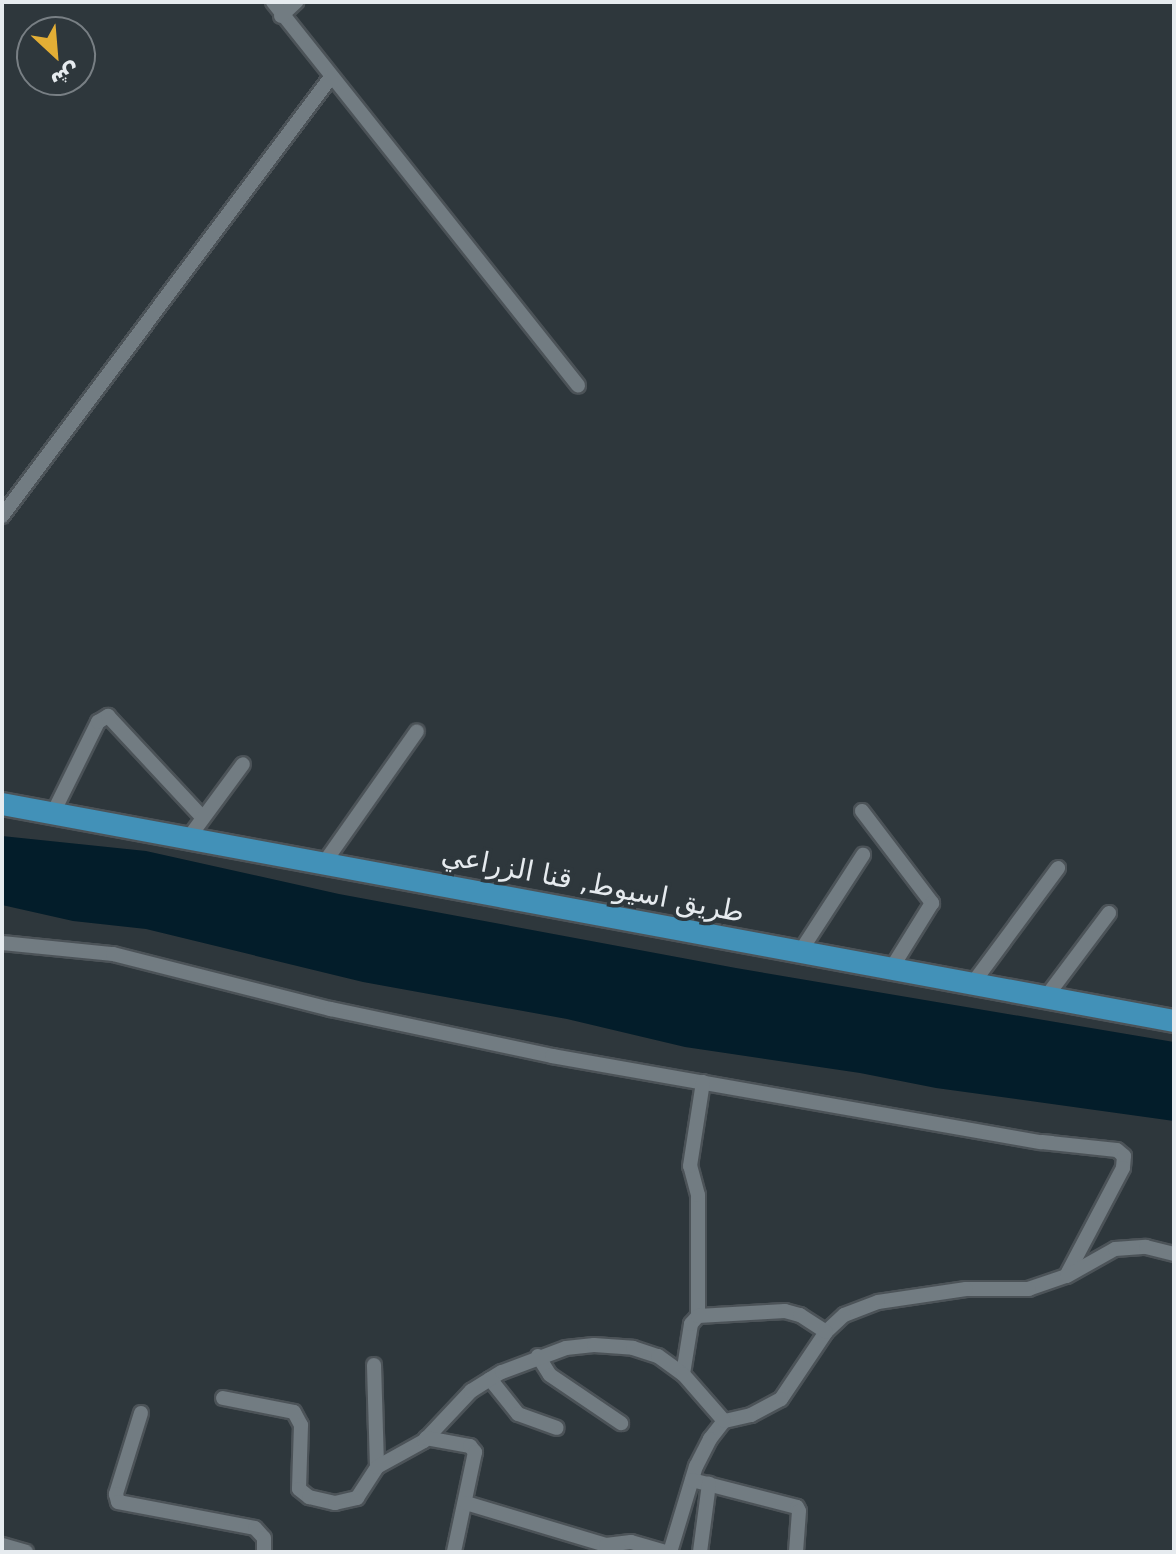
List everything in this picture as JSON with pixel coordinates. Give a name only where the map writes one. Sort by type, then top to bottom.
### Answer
[{"type":"highway","name":"طريق اسيوط, قنا الزراعي","points":[[2,804],[53,813],[196,827],[324,863],[1174,1021]]},
{"type":"street","points":[[273,2],[281,16],[578,386]]},
{"type":"street","points":[[281,16],[296,2]]},
{"type":"street","points":[[2,516],[331,77]]},
{"type":"street","points":[[53,813],[98,722],[108,716],[196,827],[243,764]]},
{"type":"street","points":[[324,863],[417,731]]},
{"type":"street","points":[[862,811],[932,903],[891,969]]},
{"type":"street","points":[[800,952],[863,855]]},
{"type":"street","points":[[973,983],[1058,868]]},
{"type":"street","points":[[1046,997],[1109,913]]},
{"type":"street","points":[[2,943],[113,954],[345,1012],[552,1056],[1042,1142],[1120,1152],[1125,1161],[1123,1168],[1066,1276]]},
{"type":"street","points":[[683,1374],[691,1324],[698,1316],[698,1195],[690,1166],[703,1082]]},
{"type":"street","points":[[466,1503],[606,1545],[631,1542],[667,1552],[710,1439],[724,1421],[751,1415],[781,1399],[826,1332],[854,1309],[878,1302],[966,1289],[1029,1289],[1066,1276],[1115,1249],[1146,1247],[1174,1254]]},
{"type":"street","points":[[698,1316],[785,1311],[800,1315],[826,1332]]},
{"type":"street","points":[[223,1398],[290,1409],[298,1417],[299,1489],[309,1497],[335,1503],[351,1502],[377,1467],[426,1438],[454,1406],[490,1379],[538,1356],[594,1345],[633,1348],[658,1356],[683,1374],[724,1421]]},
{"type":"street","points":[[538,1356],[554,1378],[621,1423]]},
{"type":"street","points":[[374,1365],[377,1467]]},
{"type":"street","points":[[490,1379],[518,1414],[557,1428]]},
{"type":"street","points":[[141,1413],[116,1494],[118,1502],[255,1528],[264,1538],[264,1552]]},
{"type":"street","points":[[426,1438],[473,1448],[476,1457],[454,1552]]},
{"type":"street","points":[[692,1480],[797,1507],[796,1552]]},
{"type":"street","points":[[700,1552],[709,1484]]},
{"type":"street","points":[[2,1545],[26,1552]]},
{"type":"water","points":[[2,836],[146,851],[339,894],[736,968],[1174,1042],[1174,1121],[936,1088],[860,1073],[685,1047],[567,1019],[363,982],[146,929],[73,921],[2,905]]}]
